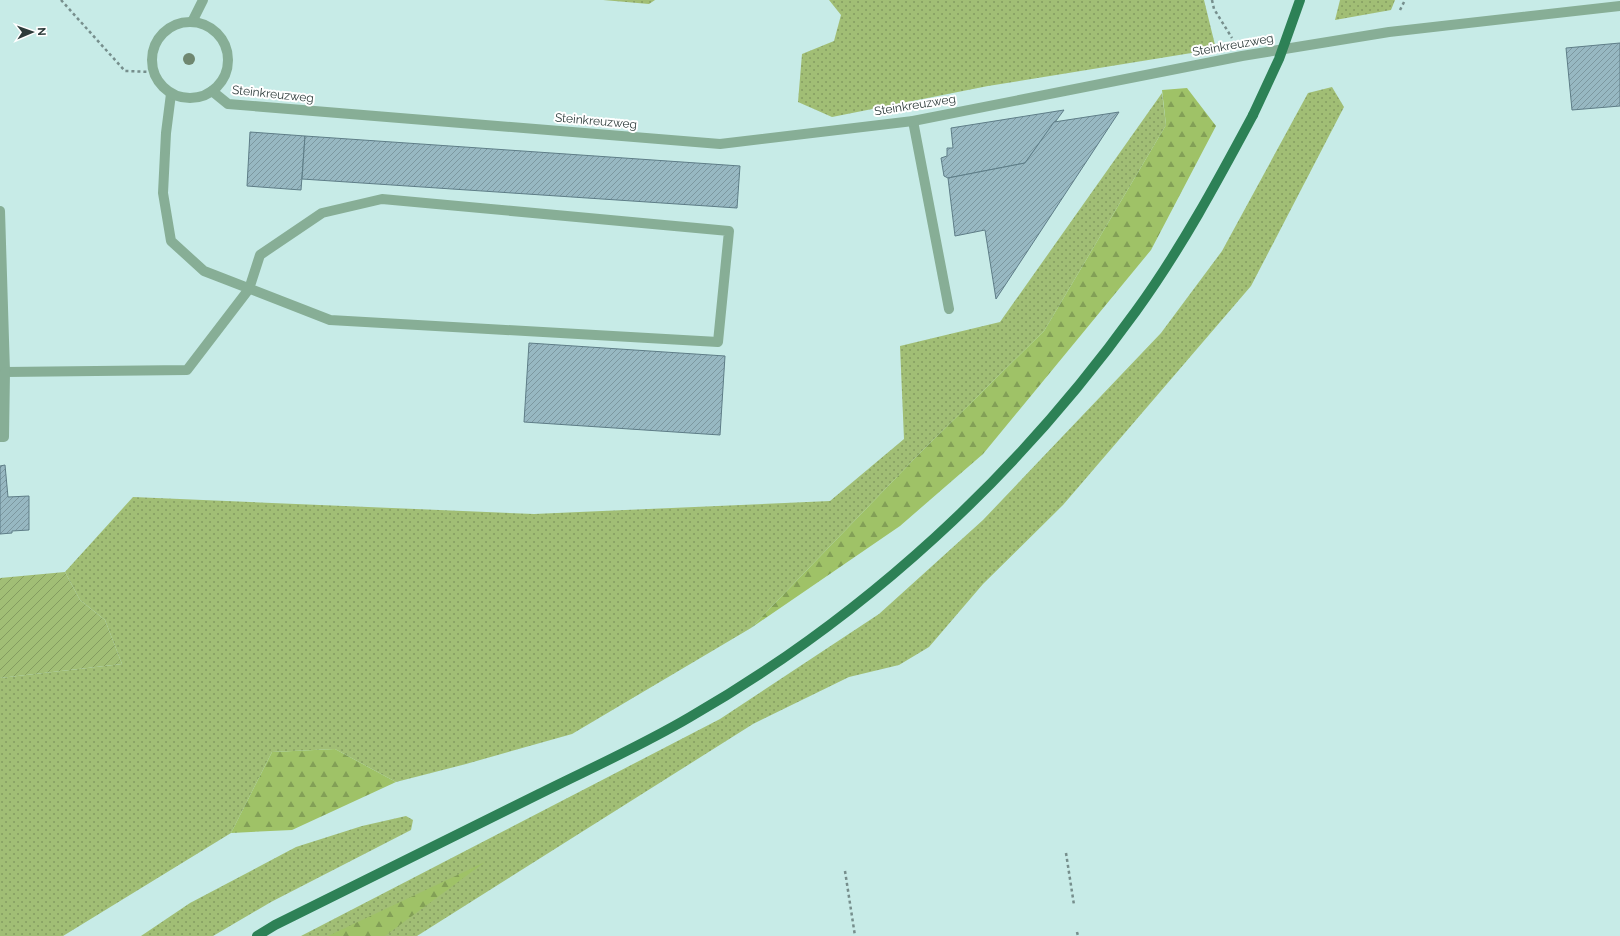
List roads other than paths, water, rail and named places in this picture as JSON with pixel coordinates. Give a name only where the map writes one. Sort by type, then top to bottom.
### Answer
[{"type":"main road","points":[[257,936],[275,925],[525,801],[624,754],[691,717],[756,677],[819,633],[880,586],[937,536],[991,484],[1043,428],[1091,370],[1137,310],[1179,247],[1218,182],[1279,60],[1300,0]]},
{"type":"street","points":[[192,22],[203,0]]},
{"type":"street","name":"Steinkreuzweg","points":[[212,91],[228,104],[720,144],[913,121],[1242,56],[1389,32],[1620,6]]},
{"type":"street","points":[[192,22],[207,26],[219,36],[226,50],[228,65],[223,80],[212,91],[199,97],[185,98],[172,94],[160,85],[153,72],[151,57],[156,43],[164,31],[177,24],[192,22]]},
{"type":"street","points":[[5,372],[187,370],[249,289],[260,255],[322,213],[382,199],[729,231],[718,342],[330,320],[249,289],[204,271],[171,241],[163,193],[166,133],[172,94]]},
{"type":"street","points":[[913,121],[949,309]]},
{"type":"street","points":[[0,211],[1,322],[5,372],[4,437],[0,437]]}]
